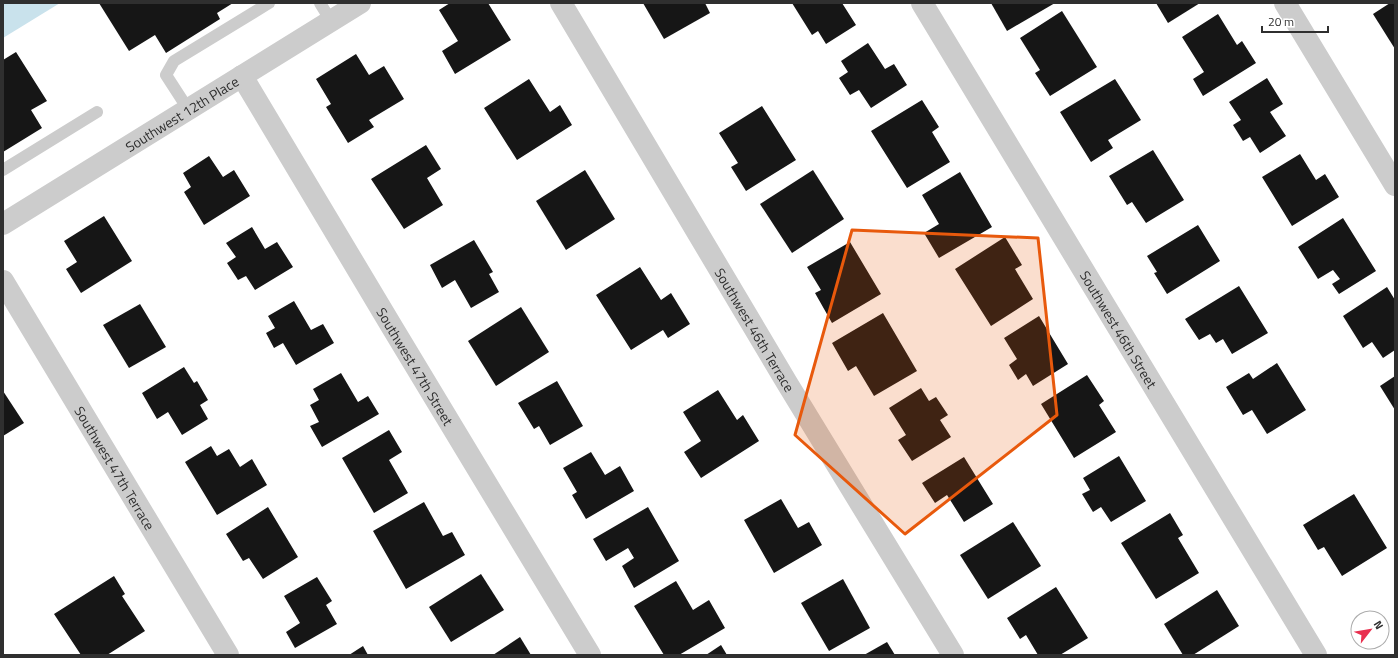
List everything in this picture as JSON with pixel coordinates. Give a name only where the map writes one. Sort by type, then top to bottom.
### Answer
[{"type":"street","name":"Southwest 12th Place","points":[[4,221],[242,76],[326,12],[360,3]]},
{"type":"street","name":"Southwest 46th Terrace","points":[[561,3],[783,376],[952,655]]},
{"type":"street","name":"Southwest 46th Street","points":[[922,3],[1316,655]]},
{"type":"street","points":[[1285,3],[1395,185]]},
{"type":"street","name":"Southwest 47th Street","points":[[242,76],[590,655]]},
{"type":"street","name":"Southwest 47th Terrace","points":[[3,281],[228,655]]},
{"type":"lane","points":[[188,109],[166,75],[174,61],[269,3]]},
{"type":"lane","points":[[3,170],[96,112]]},
{"type":"highlighted area","points":[[852,230],[1038,238],[1057,415],[905,534],[795,435]]},
{"type":"water","points":[[3,3],[60,3],[3,38]]},
{"type":"building","points":[[99,3],[233,3],[217,13],[220,19],[166,53],[155,35],[129,51]]},
{"type":"building","points":[[450,3],[488,3],[511,40],[455,74],[442,51],[458,41],[439,10]]},
{"type":"building","points":[[643,3],[705,3],[710,13],[664,39]]},
{"type":"building","points":[[792,3],[842,3],[856,25],[826,44],[818,31],[812,35]]},
{"type":"building","points":[[991,3],[1055,3],[1007,31]]},
{"type":"building","points":[[1156,3],[1200,3],[1168,23]]},
{"type":"building","points":[[1390,3],[1395,3],[1395,49],[1373,14]]},
{"type":"building","points":[[1062,11],[1097,67],[1050,96],[1035,73],[1040,70],[1020,38]]},
{"type":"building","points":[[1218,14],[1237,45],[1242,41],[1256,63],[1203,96],[1193,79],[1204,72],[1182,37]]},
{"type":"building","points":[[868,43],[885,69],[894,64],[907,85],[871,108],[859,90],[850,95],[839,78],[848,72],[841,61]]},
{"type":"building","points":[[16,52],[47,101],[31,110],[42,128],[3,152],[3,60]]},
{"type":"building","points":[[356,54],[369,75],[384,66],[404,99],[369,120],[374,127],[348,143],[326,107],[331,104],[316,79]]},
{"type":"building","points":[[1267,78],[1283,104],[1270,112],[1286,136],[1260,153],[1250,137],[1243,141],[1233,125],[1241,120],[1229,102]]},
{"type":"building","points":[[529,79],[550,112],[560,105],[572,125],[517,160],[484,108]]},
{"type":"building","points":[[1115,79],[1141,120],[1108,140],[1113,148],[1091,162],[1060,112]]},
{"type":"building","points":[[922,100],[939,127],[932,132],[950,162],[907,188],[871,131]]},
{"type":"building","points":[[762,106],[796,160],[746,191],[731,167],[738,163],[719,133]]},
{"type":"building","points":[[426,145],[441,169],[427,178],[443,205],[404,229],[371,179]]},
{"type":"building","points":[[1153,150],[1184,200],[1146,223],[1132,202],[1127,205],[1109,176]]},
{"type":"building","points":[[1300,154],[1316,180],[1325,174],[1339,197],[1292,226],[1262,177]]},
{"type":"building","points":[[209,156],[223,177],[234,170],[250,196],[204,225],[184,192],[191,187],[183,173]]},
{"type":"building","points":[[585,170],[615,219],[566,250],[536,201]]},
{"type":"building","points":[[813,170],[844,219],[792,253],[760,204]]},
{"type":"building","points":[[960,172],[992,227],[939,258],[924,233],[939,224],[922,195]]},
{"type":"building","points":[[104,216],[132,261],[81,293],[66,269],[77,262],[64,241]]},
{"type":"building","points":[[1343,218],[1376,271],[1339,294],[1332,284],[1340,279],[1333,270],[1318,279],[1298,247]]},
{"type":"building","points":[[1198,225],[1220,261],[1167,294],[1154,273],[1157,272],[1147,256]]},
{"type":"building","points":[[252,227],[265,249],[277,242],[293,267],[255,290],[246,276],[238,280],[227,263],[236,257],[226,243]]},
{"type":"building","points":[[1005,237],[1022,265],[1015,269],[1033,299],[991,326],[955,269]]},
{"type":"building","points":[[474,240],[493,272],[489,274],[499,292],[471,308],[455,280],[442,288],[430,265]]},
{"type":"building","points":[[850,242],[881,294],[832,323],[815,293],[821,290],[807,267]]},
{"type":"building","points":[[640,267],[661,300],[671,293],[690,324],[668,338],[663,330],[631,350],[596,295]]},
{"type":"building","points":[[1239,286],[1268,333],[1232,354],[1223,339],[1216,343],[1210,334],[1199,340],[1185,319]]},
{"type":"building","points":[[1387,287],[1395,300],[1395,350],[1383,358],[1372,342],[1363,348],[1343,316]]},
{"type":"building","points":[[294,301],[311,330],[323,324],[334,343],[296,365],[283,343],[274,348],[266,333],[275,328],[268,316]]},
{"type":"building","points":[[140,304],[166,347],[129,368],[103,325]]},
{"type":"building","points":[[521,307],[549,352],[496,386],[468,341]]},
{"type":"building","points":[[883,313],[917,371],[874,396],[856,366],[848,371],[832,343]]},
{"type":"building","points":[[1039,316],[1068,364],[1033,386],[1026,374],[1018,380],[1009,365],[1017,359],[1004,338]]},
{"type":"building","points":[[1277,363],[1306,410],[1267,434],[1252,410],[1243,415],[1226,387],[1249,373],[1253,379]]},
{"type":"building","points":[[184,367],[194,383],[197,381],[208,400],[200,405],[208,419],[182,435],[168,412],[157,419],[142,393]]},
{"type":"building","points":[[341,373],[358,402],[368,396],[379,414],[322,447],[310,426],[319,422],[310,405],[319,400],[313,389]]},
{"type":"building","points":[[1087,375],[1104,401],[1099,405],[1116,432],[1074,458],[1041,404]]},
{"type":"building","points":[[1395,376],[1395,410],[1380,386]]},
{"type":"building","points":[[557,381],[583,426],[550,445],[539,426],[534,429],[518,403]]},
{"type":"building","points":[[921,388],[929,401],[936,397],[948,415],[940,420],[951,437],[912,461],[898,440],[906,435],[889,408]]},
{"type":"building","points":[[718,390],[737,420],[743,415],[759,441],[701,478],[684,452],[701,441],[683,412]]},
{"type":"building","points":[[3,391],[24,423],[3,436]]},
{"type":"building","points":[[389,430],[402,452],[389,460],[408,493],[374,513],[342,458]]},
{"type":"building","points":[[211,446],[217,456],[229,449],[240,467],[252,459],[267,485],[217,515],[185,462]]},
{"type":"building","points":[[591,452],[605,475],[620,466],[634,491],[586,519],[572,495],[577,492],[563,468]]},
{"type":"building","points":[[1119,456],[1146,501],[1111,522],[1101,507],[1093,512],[1082,494],[1090,490],[1083,478]]},
{"type":"building","points":[[964,457],[993,504],[964,522],[947,495],[935,503],[922,483]]},
{"type":"building","points":[[1354,494],[1387,548],[1342,576],[1324,547],[1318,550],[1303,525]]},
{"type":"building","points":[[781,499],[798,528],[809,522],[822,545],[774,573],[744,520]]},
{"type":"building","points":[[424,502],[443,536],[452,532],[465,555],[406,589],[373,531]]},
{"type":"building","points":[[268,507],[298,557],[263,579],[249,558],[243,561],[226,534]]},
{"type":"building","points":[[648,507],[679,561],[634,588],[622,566],[634,558],[628,548],[606,561],[593,539]]},
{"type":"building","points":[[1170,513],[1183,535],[1178,538],[1199,573],[1156,599],[1121,543]]},
{"type":"building","points":[[1013,522],[1041,566],[988,599],[960,555]]},
{"type":"building","points":[[481,574],[504,610],[451,642],[429,607]]},
{"type":"building","points":[[114,576],[125,594],[122,596],[145,631],[107,655],[81,655],[54,614]]},
{"type":"building","points":[[317,577],[332,601],[326,605],[337,624],[295,648],[286,632],[300,623],[284,596]]},
{"type":"building","points":[[843,579],[870,628],[829,651],[801,603]]},
{"type":"building","points":[[676,581],[693,610],[709,600],[725,628],[679,655],[664,655],[634,606]]},
{"type":"building","points":[[1056,587],[1088,638],[1060,655],[1038,655],[1026,635],[1020,639],[1007,618]]},
{"type":"building","points":[[1217,590],[1239,626],[1193,655],[1183,655],[1164,624]]},
{"type":"building","points":[[520,637],[531,655],[493,655]]},
{"type":"building","points":[[887,642],[895,655],[864,655]]},
{"type":"building","points":[[721,645],[727,655],[706,655]]},
{"type":"building","points":[[363,646],[368,655],[349,655]]}]
